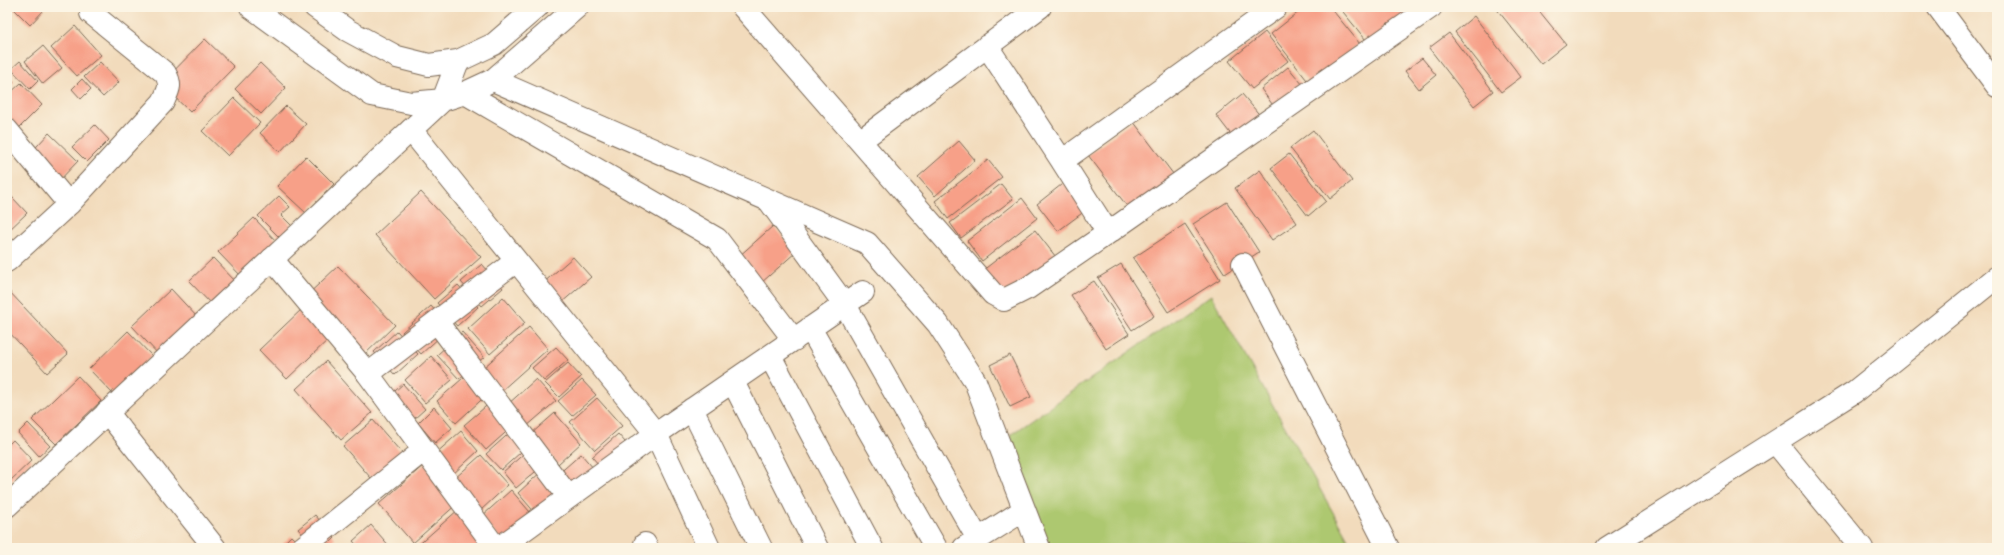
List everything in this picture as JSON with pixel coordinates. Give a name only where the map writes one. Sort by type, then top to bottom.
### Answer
[{"type":"street","points":[[251,7],[372,95],[411,103],[443,100],[465,93],[493,80],[577,7]]},
{"type":"street","points":[[315,7],[347,30],[397,57],[429,65],[458,61],[494,44],[537,7]]},
{"type":"street","points":[[743,7],[993,294],[1004,300],[1028,288],[1431,7]]},
{"type":"street","points":[[860,141],[1040,7]]},
{"type":"street","points":[[1062,161],[1276,7]]},
{"type":"street","points":[[1938,7],[1997,86]]},
{"type":"street","points":[[7,261],[69,204],[163,102],[170,82],[165,73],[91,13]]},
{"type":"street","points":[[987,46],[1108,233]]},
{"type":"street","points":[[7,506],[443,100],[458,61]]},
{"type":"street","points":[[493,80],[867,243],[938,324],[975,381],[1040,548]]},
{"type":"street","points":[[465,93],[717,239],[802,334],[936,548]]},
{"type":"street","points":[[7,130],[69,204]]},
{"type":"street","points":[[411,130],[656,434],[709,548]]},
{"type":"street","points":[[769,200],[845,305],[971,543],[1024,510]]},
{"type":"street","points":[[272,259],[368,374],[498,548],[568,496],[656,434],[863,292]]},
{"type":"street","points":[[368,374],[516,261]]},
{"type":"street","points":[[1243,264],[1388,548]]},
{"type":"street","points":[[1608,548],[1854,392],[1997,276]]},
{"type":"street","points":[[437,322],[568,496]]},
{"type":"street","points":[[770,356],[872,548]]},
{"type":"street","points":[[733,382],[817,548]]},
{"type":"street","points":[[692,409],[761,548]]},
{"type":"street","points":[[107,412],[215,548]]},
{"type":"street","points":[[1774,442],[1862,548]]},
{"type":"street","points":[[302,548],[424,450]]},
{"type":"green space","points":[[1211,295],[1353,548],[1050,548],[1010,435]]},
{"type":"building","points":[[12,7],[41,7],[44,10],[30,25]]},
{"type":"building","points":[[1305,7],[1330,7],[1360,44],[1310,84],[1271,34]]},
{"type":"building","points":[[1339,7],[1406,7],[1410,12],[1370,45]]},
{"type":"building","points":[[1495,7],[1536,7],[1566,44],[1541,64]]},
{"type":"building","points":[[1474,16],[1521,77],[1501,92],[1455,32]]},
{"type":"building","points":[[75,26],[101,55],[77,76],[51,48]]},
{"type":"building","points":[[1265,32],[1288,61],[1252,89],[1229,61]]},
{"type":"building","points":[[1449,33],[1493,91],[1474,106],[1429,48]]},
{"type":"building","points":[[205,39],[234,67],[190,112],[161,84]]},
{"type":"building","points":[[43,46],[62,68],[43,84],[25,61]]},
{"type":"building","points":[[1422,58],[1436,75],[1419,89],[1405,71]]},
{"type":"building","points":[[20,61],[38,81],[30,89],[11,69]]},
{"type":"building","points":[[100,62],[119,82],[103,97],[84,77]]},
{"type":"building","points":[[260,63],[286,88],[261,114],[235,89]]},
{"type":"building","points":[[1288,67],[1303,85],[1275,108],[1261,89]]},
{"type":"building","points":[[7,75],[14,82],[7,88]]},
{"type":"building","points":[[82,79],[91,89],[81,99],[72,89]]},
{"type":"building","points":[[21,83],[42,105],[19,128],[7,116],[7,96]]},
{"type":"building","points":[[1242,94],[1263,119],[1236,141],[1216,115]]},
{"type":"building","points":[[234,98],[260,123],[228,156],[202,131]]},
{"type":"building","points":[[286,106],[306,124],[280,152],[260,133]]},
{"type":"building","points":[[1133,121],[1180,183],[1136,218],[1088,155]]},
{"type":"building","points":[[95,125],[109,140],[87,162],[72,147]]},
{"type":"building","points":[[1313,130],[1352,181],[1330,199],[1290,148]]},
{"type":"building","points":[[49,133],[78,161],[56,184],[27,157]]},
{"type":"building","points":[[959,141],[975,160],[935,196],[918,177]]},
{"type":"building","points":[[1289,154],[1326,201],[1308,216],[1271,168]]},
{"type":"building","points":[[306,156],[334,184],[306,213],[277,186]]},
{"type":"building","points":[[988,160],[1002,177],[948,219],[935,201]]},
{"type":"building","points":[[1260,170],[1297,223],[1272,240],[1235,188]]},
{"type":"building","points":[[1071,177],[1093,205],[1058,231],[1037,204]]},
{"type":"building","points":[[1001,184],[1013,199],[961,238],[950,223]]},
{"type":"building","points":[[421,192],[481,257],[434,299],[375,235]]},
{"type":"building","points":[[279,196],[290,207],[281,215],[292,226],[280,238],[258,216]]},
{"type":"building","points":[[12,197],[27,213],[7,232],[7,202]]},
{"type":"building","points":[[1022,198],[1037,218],[982,261],[967,241]]},
{"type":"building","points":[[1227,202],[1259,252],[1225,274],[1193,224]]},
{"type":"building","points":[[254,218],[279,244],[243,278],[218,252]]},
{"type":"building","points":[[1185,224],[1220,279],[1168,312],[1133,258]]},
{"type":"building","points":[[773,226],[796,252],[761,283],[738,257]]},
{"type":"building","points":[[1035,230],[1059,261],[1007,302],[982,271]]},
{"type":"building","points":[[573,257],[591,277],[553,310],[535,290]]},
{"type":"building","points":[[213,258],[237,283],[213,306],[189,281]]},
{"type":"building","points":[[482,264],[503,288],[482,306],[461,282]]},
{"type":"building","points":[[1121,264],[1154,316],[1132,330],[1098,278]]},
{"type":"building","points":[[338,266],[395,325],[360,359],[303,299]]},
{"type":"building","points":[[1094,281],[1129,334],[1106,349],[1071,295]]},
{"type":"building","points":[[458,285],[478,307],[457,326],[437,303]]},
{"type":"building","points":[[7,289],[68,354],[47,373],[7,330]]},
{"type":"building","points":[[171,289],[198,318],[159,355],[132,326]]},
{"type":"building","points":[[503,297],[525,323],[490,354],[468,329]]},
{"type":"building","points":[[431,306],[450,328],[421,354],[402,332]]},
{"type":"building","points":[[304,307],[332,336],[287,379],[259,350]]},
{"type":"building","points":[[529,327],[548,349],[501,391],[482,369]]},
{"type":"building","points":[[128,331],[152,356],[113,394],[89,369]]},
{"type":"building","points":[[397,331],[418,354],[395,375],[374,352]]},
{"type":"building","points":[[462,332],[484,357],[459,379],[437,355]]},
{"type":"building","points":[[556,347],[568,360],[544,381],[532,368]]},
{"type":"building","points":[[1010,355],[1031,397],[1010,407],[990,365]]},
{"type":"building","points":[[431,356],[452,380],[425,403],[405,380]]},
{"type":"building","points":[[326,361],[372,413],[341,440],[296,389]]},
{"type":"building","points":[[568,363],[581,377],[559,397],[545,383]]},
{"type":"building","points":[[472,370],[491,391],[456,423],[437,401]]},
{"type":"building","points":[[78,376],[101,401],[56,444],[32,420]]},
{"type":"building","points":[[536,379],[556,401],[526,427],[507,405]]},
{"type":"building","points":[[582,380],[596,395],[572,416],[558,401]]},
{"type":"building","points":[[403,384],[425,409],[403,429],[380,404]]},
{"type":"building","points":[[597,398],[622,426],[595,450],[570,422]]},
{"type":"building","points":[[492,401],[514,425],[486,450],[464,425]]},
{"type":"building","points":[[434,407],[452,428],[435,443],[418,423]]},
{"type":"building","points":[[555,413],[581,443],[558,464],[531,434]]},
{"type":"building","points":[[373,420],[414,467],[384,493],[343,446]]},
{"type":"building","points":[[28,423],[50,446],[39,456],[18,433]]},
{"type":"building","points":[[515,428],[530,444],[501,470],[486,454]]},
{"type":"building","points":[[461,431],[478,451],[452,475],[434,455]]},
{"type":"building","points":[[618,434],[633,451],[607,474],[592,457]]},
{"type":"building","points":[[13,440],[32,460],[10,481],[7,478],[7,446]]},
{"type":"building","points":[[527,451],[541,467],[516,488],[503,472]]},
{"type":"building","points":[[581,454],[601,477],[576,499],[556,476]]},
{"type":"building","points":[[481,455],[508,485],[481,510],[454,479]]},
{"type":"building","points":[[425,464],[458,503],[413,543],[379,504]]},
{"type":"building","points":[[544,469],[569,497],[542,521],[518,493]]},
{"type":"building","points":[[511,490],[536,519],[507,546],[481,517]]},
{"type":"building","points":[[459,509],[493,548],[415,548]]},
{"type":"building","points":[[315,515],[335,538],[325,548],[315,548],[298,529]]},
{"type":"building","points":[[371,525],[391,548],[359,548],[353,541]]},
{"type":"building","points":[[291,536],[303,548],[279,548]]}]
